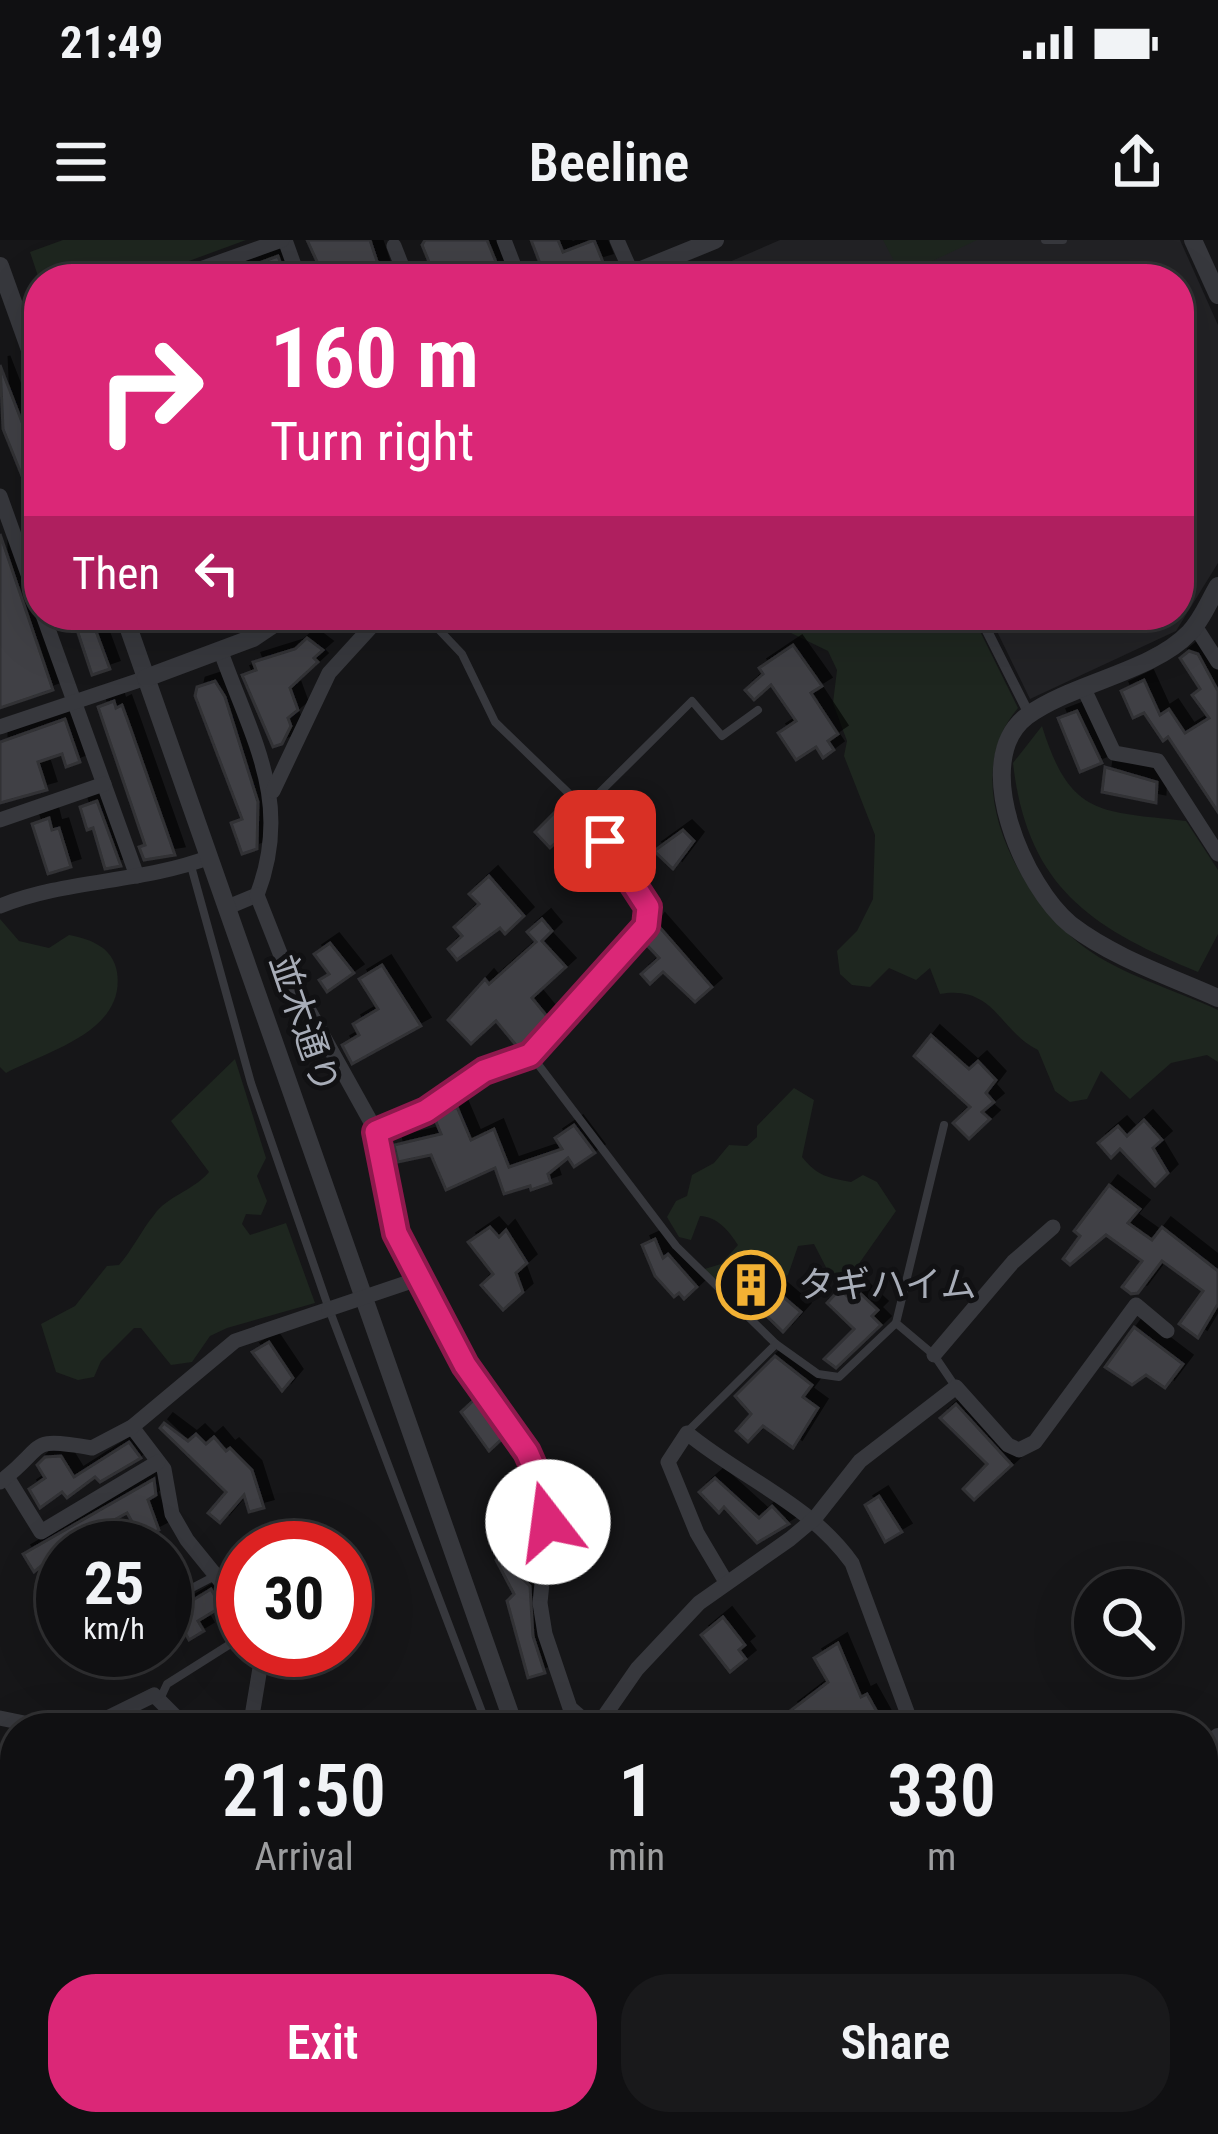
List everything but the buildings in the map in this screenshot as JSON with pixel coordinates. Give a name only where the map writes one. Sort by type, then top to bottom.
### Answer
[{"type":"street","points":[[223,264],[284,240]]},
{"type":"street","points":[[655,264],[715,240]]},
{"type":"street","points":[[1193,240],[1218,295]]},
{"type":"street","points":[[394,246],[401,264]]},
{"type":"street","points":[[0,266],[24,333]]},
{"type":"street","points":[[0,496],[24,563]]},
{"type":"street","points":[[1218,586],[1196,626],[1218,662]]},
{"type":"street","points":[[48,630],[137,877]]},
{"type":"street","name":"並木通り","points":[[129,630],[509,1713]]},
{"type":"street","points":[[0,727],[221,652],[260,630]]},
{"type":"street","points":[[273,791],[329,673],[368,630]]},
{"type":"street","points":[[987,630],[1029,714]]},
{"type":"street","points":[[1191,630],[1174,645],[1029,714],[1004,746],[998,786],[1010,821],[1051,902],[1096,943],[1218,998]]},
{"type":"street","points":[[221,652],[273,791],[274,832],[257,895],[287,971],[376,1132],[386,1202],[418,1279],[465,1365],[527,1452],[542,1486],[548,1522],[540,1604],[544,1634],[570,1708],[576,1713]]},
{"type":"street","points":[[1084,687],[1114,753],[1158,761],[1218,854]]},
{"type":"street","points":[[0,820],[104,784]]},
{"type":"street","points":[[0,906],[30,894],[137,877],[210,857]]},
{"type":"street","points":[[228,907],[257,895]]},
{"type":"street","points":[[934,1355],[1013,1262],[1053,1226]]},
{"type":"street","points":[[158,1462],[41,1532],[3,1479],[35,1446],[50,1439],[92,1448],[131,1427],[235,1341],[418,1279]]},
{"type":"street","points":[[605,1713],[665,1635],[726,1582],[815,1518],[860,1461],[956,1387],[1008,1445],[1019,1450],[1035,1442],[1136,1305],[1167,1331]]},
{"type":"street","points":[[131,1427],[171,1487],[172,1514],[216,1578]]},
{"type":"street","points":[[726,1582],[698,1533],[668,1462],[687,1432],[815,1518],[852,1563],[908,1713]]},
{"type":"street","points":[[252,1713],[258,1677]]},
{"type":"street","points":[[114,1713],[161,1697],[174,1713]]},
{"type":"lane","points":[[1045,240],[1063,240]]},
{"type":"lane","points":[[376,1132],[426,1111],[484,1071],[530,1055],[650,915],[584,808],[495,722],[462,654],[439,630]]},
{"type":"lane","points":[[584,808],[692,701],[722,736],[758,710]]},
{"type":"lane","points":[[190,865],[251,1083],[329,1309],[482,1713]]},
{"type":"lane","points":[[530,1055],[676,1246],[776,1344],[818,1374],[839,1377],[896,1323],[944,1125]]},
{"type":"lane","points":[[896,1323],[934,1355],[956,1387]]},
{"type":"lane","points":[[687,1432],[776,1344]]},
{"type":"lane","points":[[192,1588],[214,1576]]},
{"type":"lane","points":[[161,1697],[166,1684],[216,1653]]},
{"type":"shaded area","points":[[63,240],[246,240],[181,264],[34,264],[30,252]]},
{"type":"shaded area","points":[[780,240],[1180,240],[1191,264],[725,264]]},
{"type":"shaded area","points":[[883,240],[977,240],[926,264],[895,263]]},
{"type":"shaded area","points":[[1194,271],[1218,325],[1218,563],[1194,602]]},
{"type":"shaded area","points":[[763,630],[979,630],[1018,708],[1000,737],[993,769],[994,802],[1018,868],[1037,899],[1084,947],[1132,974],[1218,1010],[1218,1062],[1207,1055],[1171,1063],[1130,1099],[1101,1071],[1087,1099],[1070,1102],[1055,1091],[1038,1050],[973,996],[940,994],[930,968],[916,980],[889,968],[870,987],[852,985],[840,974],[837,951],[857,931],[873,899],[875,835],[844,756],[847,741],[833,703],[837,670],[828,651],[791,633]]},
{"type":"shaded area","points":[[996,630],[1177,630],[1176,631],[1030,699]]},
{"type":"shaded area","points":[[1042,726],[1064,778],[1077,793],[1110,811],[1186,821],[1218,870],[1218,934],[1198,972],[1096,919],[1049,872],[1021,806],[1013,763]]},
{"type":"shaded area","points":[[0,919],[19,941],[49,948],[69,935],[92,942],[111,956],[117,972],[116,993],[97,1025],[6,1073],[0,1067]]},
{"type":"shaded area","points":[[235,1059],[266,1158],[257,1176],[267,1201],[261,1215],[246,1214],[242,1224],[250,1235],[286,1223],[315,1303],[210,1336],[192,1362],[171,1365],[141,1328],[134,1328],[101,1361],[94,1377],[78,1380],[56,1372],[41,1324],[75,1306],[107,1266],[119,1265],[159,1208],[209,1172],[171,1121]]},
{"type":"shaded area","points":[[794,1088],[814,1100],[802,1157],[830,1177],[851,1182],[863,1175],[877,1182],[896,1211],[858,1265],[842,1276],[830,1275],[814,1244],[798,1246],[788,1275],[775,1281],[754,1265],[739,1262],[728,1279],[734,1300],[698,1271],[721,1264],[738,1245],[731,1235],[718,1222],[700,1216],[691,1240],[679,1237],[667,1217],[676,1201],[687,1196],[692,1175],[714,1163],[729,1145],[747,1146],[757,1137],[757,1126]]},
{"type":"place","name":"タギハイム","points":[[751,1285]]},
{"type":"route","points":[[548,1522],[542,1486],[527,1452],[465,1365],[396,1233],[386,1202],[376,1132],[426,1111],[484,1071],[530,1055],[646,926],[648,907],[605,841]]}]
